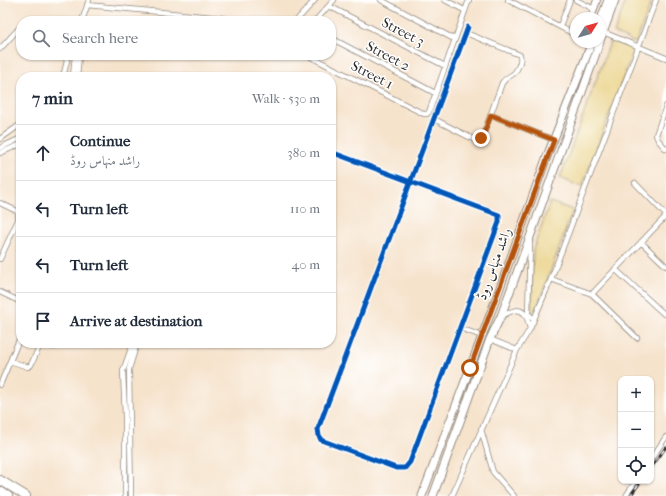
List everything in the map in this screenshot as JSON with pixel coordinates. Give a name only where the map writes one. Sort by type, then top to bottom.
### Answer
[{"type":"highway","points":[[0,480],[26,496]]},
{"type":"highway","points":[[0,491],[8,496]]},
{"type":"main road","points":[[593,12],[597,0]]},
{"type":"main road","points":[[604,12],[608,0]]},
{"type":"main road","points":[[605,12],[611,0]]},
{"type":"main road","name":"راشد منہاس روڈ","points":[[606,24],[615,0]]},
{"type":"main road","name":"راشد منہاس روڈ","points":[[422,496],[590,48]]},
{"type":"main road","name":"راشد منہاس روڈ","points":[[433,496],[490,339],[501,316],[598,48]]},
{"type":"street","points":[[301,16],[315,0]]},
{"type":"street","points":[[320,16],[334,0]]},
{"type":"street","points":[[381,0],[454,39]]},
{"type":"street","points":[[445,0],[464,10]]},
{"type":"street","points":[[435,93],[468,0]]},
{"type":"street","points":[[508,0],[570,31]]},
{"type":"street","points":[[560,26],[570,0]]},
{"type":"street","points":[[576,0],[594,9]]},
{"type":"street","points":[[452,496],[517,350],[530,329],[656,0]]},
{"type":"street","points":[[84,16],[88,2],[206,16]]},
{"type":"street","name":"Street 3","points":[[329,6],[445,66]]},
{"type":"street","points":[[336,154],[410,182],[499,215],[499,222],[460,328],[410,462],[405,468],[396,468],[321,440],[318,436],[318,429],[410,182],[434,120],[468,27]]},
{"type":"street","points":[[0,49],[16,31]]},
{"type":"street","points":[[434,120],[477,141],[484,133],[502,83],[505,79],[516,72],[521,59],[520,55],[466,33]]},
{"type":"street","points":[[606,33],[666,58]]},
{"type":"street","name":"Street 2","points":[[336,41],[435,93]]},
{"type":"street","points":[[64,72],[66,60]]},
{"type":"street","points":[[74,72],[75,60]]},
{"type":"street","points":[[77,72],[79,60]]},
{"type":"street","name":"Street 1","points":[[317,60],[424,114],[429,112],[435,93]]},
{"type":"street","points":[[666,106],[656,135],[658,140],[666,149]]},
{"type":"street","points":[[491,115],[554,140]]},
{"type":"street","points":[[0,139],[16,128]]},
{"type":"street","points":[[0,148],[16,140]]},
{"type":"street","points":[[0,153],[16,146]]},
{"type":"street","points":[[592,294],[666,216],[635,183]]},
{"type":"street","points":[[0,203],[16,211]]},
{"type":"street","points":[[0,259],[16,224]]},
{"type":"street","points":[[530,237],[528,314],[534,319]]},
{"type":"street","points":[[641,242],[666,266]]},
{"type":"street","points":[[615,269],[664,314]]},
{"type":"street","points":[[550,279],[592,294],[637,338]]},
{"type":"street","points":[[0,292],[16,300]]},
{"type":"street","points":[[501,316],[515,309],[521,310],[526,315],[530,329]]},
{"type":"street","points":[[460,328],[482,336]]},
{"type":"street","points":[[490,339],[517,350]]},
{"type":"street","points":[[0,385],[16,347]]},
{"type":"street","points":[[10,361],[28,367],[31,365],[39,348]]},
{"type":"street","points":[[131,348],[123,371],[131,496]]},
{"type":"street","points":[[125,496],[129,369],[135,348]]},
{"type":"street","points":[[481,429],[493,472],[514,496]]},
{"type":"street","points":[[654,455],[666,437]]},
{"type":"street","points":[[626,496],[634,484]]},
{"type":"sand","points":[[626,0],[652,0],[636,43],[614,33]]},
{"type":"sand","points":[[611,40],[634,49],[582,187],[560,178]]},
{"type":"sand","points":[[550,202],[573,210],[536,309],[531,313],[533,250]]},
{"type":"railway","points":[[654,464],[666,447]]},
{"type":"railway","points":[[630,496],[639,484]]},
{"type":"cycle path","points":[[411,182],[468,27]]},
{"type":"cycle path","points":[[336,154],[411,182]]},
{"type":"cycle path","points":[[411,182],[499,215],[499,222],[410,462],[405,468],[396,468],[321,440],[318,429],[411,182]]},
{"type":"route","points":[[470,368],[554,140],[491,115],[481,138]]}]
